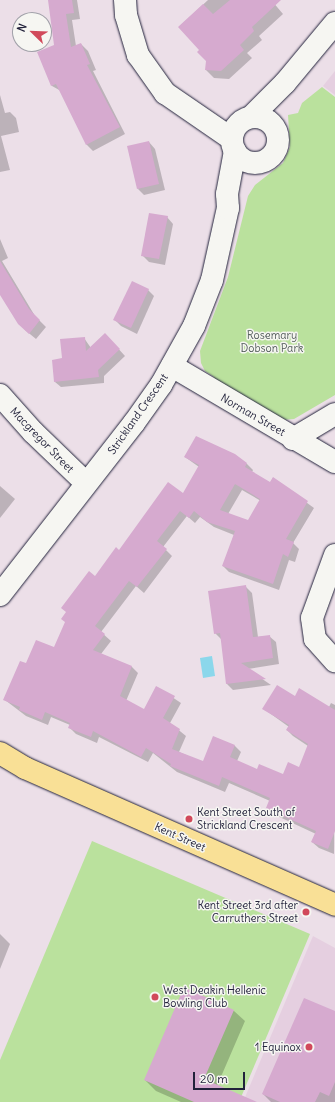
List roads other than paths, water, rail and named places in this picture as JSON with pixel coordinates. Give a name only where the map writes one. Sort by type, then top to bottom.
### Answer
[{"type":"main road","name":"Kent Street","points":[[0,753],[25,768],[335,905]]},
{"type":"main road","name":"Kent Street","points":[[0,763],[25,768]]},
{"type":"street","points":[[125,0],[126,15],[138,55],[165,93],[196,113],[240,132]]},
{"type":"street","points":[[240,132],[285,83],[311,48],[335,23]]},
{"type":"street","points":[[275,128],[285,83]]},
{"type":"street","points":[[262,117],[275,128],[278,136],[277,147],[274,154],[263,162],[248,162],[240,132],[262,117]]},
{"type":"street","name":"Strickland Crescent","points":[[0,595],[86,483],[134,424],[172,366],[194,326],[212,280],[228,208],[227,194],[240,132]]},
{"type":"street","name":"Strickland Crescent","points":[[228,208],[244,181],[263,162]]},
{"type":"street","name":"Norman Street","points":[[172,366],[335,462]]},
{"type":"street","name":"Macgregor Street","points":[[0,395],[33,432],[86,483]]},
{"type":"street","points":[[294,439],[335,414]]},
{"type":"street","points":[[335,555],[312,618],[315,639],[335,661]]},
{"type":"water","points":[[212,656],[215,676],[203,678],[200,658]]},
{"type":"place","name":"Kent Street South of Strickland Crescent","points":[[189,819]]},
{"type":"place","name":"Kent Street 3rd after Carruthers Street","points":[[306,912]]},
{"type":"place","name":"West Deakin Hellenic Bowling Club","points":[[155,997]]},
{"type":"place","name":"1 Equinox","points":[[309,1047]]},
{"type":"park label","name":"Rosemary Dobson Park","points":[[272,342]]}]
